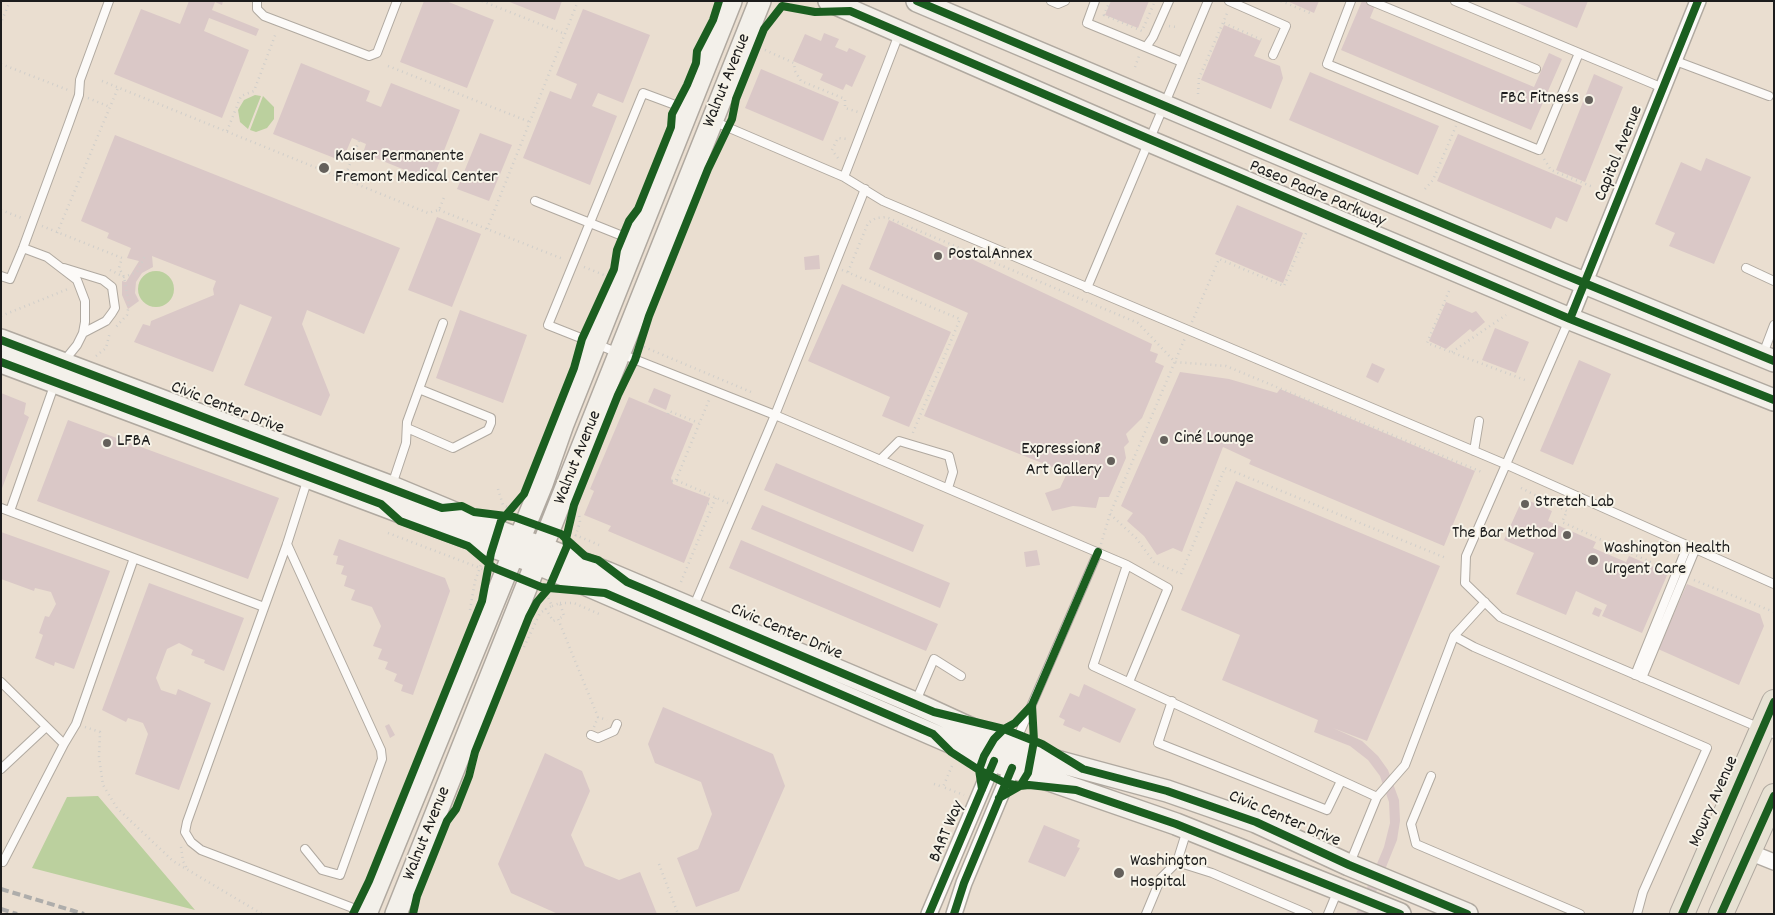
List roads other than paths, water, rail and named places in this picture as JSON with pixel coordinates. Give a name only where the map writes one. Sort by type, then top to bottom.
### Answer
[{"type":"main road","name":"Walnut Avenue","points":[[367,914],[506,540],[595,344],[731,1]]},
{"type":"main road","name":"Walnut Avenue","points":[[396,914],[554,557],[713,121],[760,1]]},
{"type":"main road","name":"Paseo Padre Parkway","points":[[828,1],[1149,141],[1570,318],[1774,400]]},
{"type":"main road","name":"Paseo Padre Parkway","points":[[917,1],[1768,359]]},
{"type":"main road","name":"Civic Center Drive","points":[[1,340],[59,373],[308,477],[506,540],[693,610],[915,703],[1007,759],[1200,802],[1256,822],[1349,865],[1467,914]]},
{"type":"main road","name":"Civic Center Drive","points":[[1,362],[59,373],[392,487],[506,540]]},
{"type":"main road","name":"Civic Center Drive","points":[[554,557],[1007,759],[1339,888],[1400,914]]},
{"type":"main road","name":"Mowry Avenue","points":[[1682,914],[1768,732],[1774,702]]},
{"type":"main road","points":[[1721,914],[1774,796]]},
{"type":"street","name":"Capitol Avenue","points":[[1570,318],[1698,1]]},
{"type":"street","name":"BART Way","points":[[929,914],[1007,759]]},
{"type":"street","name":"BART Way","points":[[954,914],[1007,759]]},
{"type":"street","points":[[1749,852],[1774,862]]},
{"type":"lane","points":[[1,276],[10,279],[23,248],[74,109],[79,94],[80,80],[109,1]]},
{"type":"lane","points":[[257,1],[257,9],[264,16],[369,56],[377,53],[397,1]]},
{"type":"lane","points":[[1051,1],[1058,4],[1065,1]]},
{"type":"lane","points":[[1095,1],[1087,23],[1143,48],[1182,62]]},
{"type":"lane","points":[[1143,48],[1153,37],[1169,1]]},
{"type":"lane","points":[[1087,288],[1208,1]]},
{"type":"lane","points":[[1229,1],[1286,26],[1274,55]]},
{"type":"lane","points":[[1351,1],[1327,64],[1539,150],[1579,53]]},
{"type":"lane","points":[[1371,1],[1536,69]]},
{"type":"lane","points":[[1455,1],[1663,88]]},
{"type":"lane","points":[[844,177],[900,32]]},
{"type":"lane","points":[[1674,60],[1769,96]]},
{"type":"lane","points":[[688,110],[643,93],[548,325],[775,415],[948,488],[1127,565],[1168,588],[1129,682]]},
{"type":"lane","points":[[713,121],[844,177],[883,201],[1188,332],[1505,464],[1774,584]]},
{"type":"lane","points":[[693,610],[775,415],[865,189]]},
{"type":"lane","points":[[535,201],[635,241]]},
{"type":"lane","points":[[10,511],[59,373],[77,345],[85,322],[85,301],[77,280],[47,257],[23,248]]},
{"type":"lane","points":[[60,267],[103,280],[112,287],[115,308],[112,313],[106,321],[82,333]]},
{"type":"lane","points":[[1746,268],[1774,281]]},
{"type":"lane","points":[[1570,318],[1466,556],[1465,583],[1500,617],[1768,732]]},
{"type":"lane","points":[[392,487],[406,442],[407,428],[419,389],[443,323]]},
{"type":"lane","points":[[1768,359],[1774,326]]},
{"type":"lane","points":[[407,428],[453,448],[488,430],[491,423],[491,418],[419,389]]},
{"type":"lane","points":[[1474,451],[1479,421]]},
{"type":"lane","points":[[880,460],[899,441],[910,442],[950,456],[954,472],[948,488]]},
{"type":"lane","points":[[308,477],[287,544],[187,822],[186,832],[191,842],[202,850],[367,914]]},
{"type":"lane","points":[[1,508],[264,607]]},
{"type":"lane","points":[[287,544],[381,750],[382,760],[340,875],[322,870],[305,849]]},
{"type":"lane","points":[[1638,676],[1691,548]]},
{"type":"lane","points":[[1007,759],[1098,552]]},
{"type":"lane","points":[[1,859],[3,862],[76,724],[134,558]]},
{"type":"lane","points":[[1127,565],[1093,666],[1172,701],[1377,798]]},
{"type":"lane","points":[[1349,865],[1377,798],[1405,765],[1454,636],[1485,602]]},
{"type":"lane","points":[[1454,636],[1474,647],[1707,748],[1641,901],[1638,914]]},
{"type":"lane","points":[[915,703],[934,658],[961,676]]},
{"type":"lane","points":[[1,682],[64,744]]},
{"type":"lane","points":[[1172,701],[1158,743],[1327,810],[1341,781]]},
{"type":"lane","points":[[591,735],[598,738],[614,731],[617,724]]},
{"type":"lane","points":[[1,769],[46,727]]},
{"type":"lane","points":[[1431,776],[1411,824],[1416,844],[1580,914]]},
{"type":"lane","points":[[1146,914],[1161,878],[1177,862],[1188,829]]},
{"type":"lane","points":[[1177,862],[1212,873],[1308,914]]},
{"type":"lane","points":[[1328,914],[1339,888]]},
{"type":"railway","points":[[1,889],[84,914]]},
{"type":"railway","points":[[1,909],[17,914]]},
{"type":"place","name":"FBC Fitness","points":[[1589,100]]},
{"type":"place","name":"Kaiser Permanente Fremont Medical Center","points":[[324,168]]},
{"type":"place","name":"PostalAnnex","points":[[938,256]]},
{"type":"place","name":"Ciné Lounge","points":[[1164,440]]},
{"type":"place","name":"LFBA","points":[[107,443]]},
{"type":"place","name":"Expression8 Art Gallery","points":[[1111,461]]},
{"type":"place","name":"Stretch Lab","points":[[1525,504]]},
{"type":"place","name":"The Bar Method","points":[[1567,535]]},
{"type":"place","name":"Washington Health Urgent Care","points":[[1593,560]]},
{"type":"place","name":"Washington Hospital","points":[[1119,873]]}]
